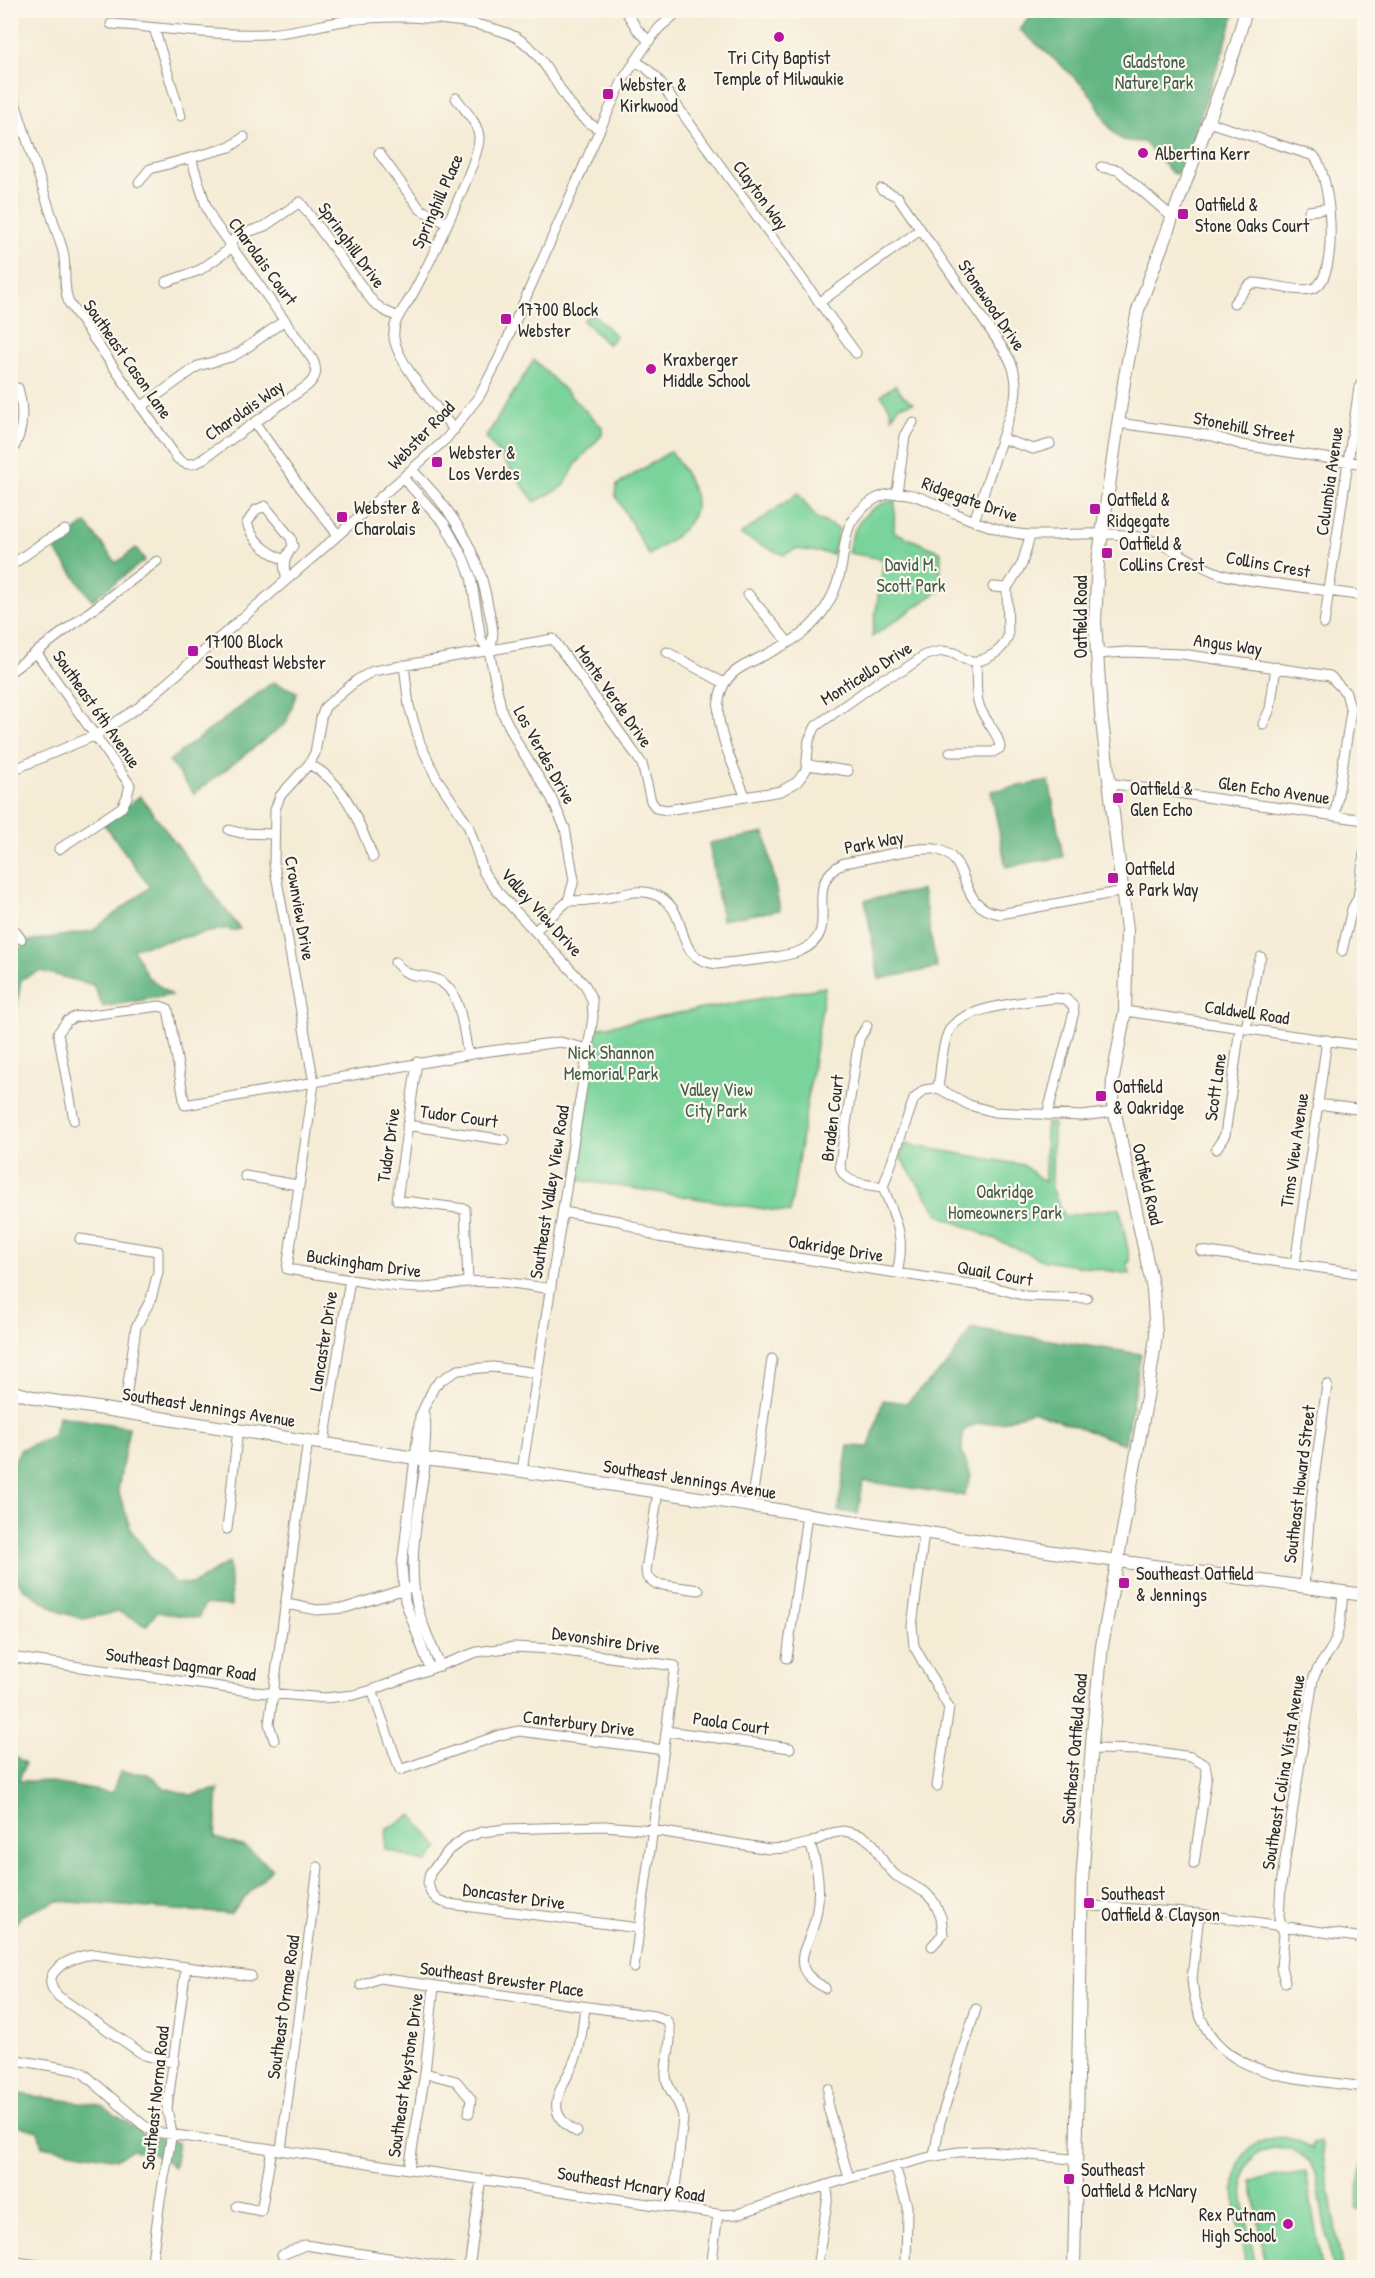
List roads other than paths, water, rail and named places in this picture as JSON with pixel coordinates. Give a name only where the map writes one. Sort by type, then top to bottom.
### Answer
[{"type":"main road","name":"Oatfield Road","points":[[1142,1240],[1113,1112],[1113,1078],[1125,1011],[1127,940],[1124,891],[1108,783],[1097,654],[1096,595],[1102,533],[1118,423],[1138,310],[1234,52],[1246,10]]},
{"type":"main road","name":"Southeast Oatfield Road","points":[[1074,2268],[1082,1905],[1099,1665],[1156,1336],[1154,1300],[1142,1240]]},
{"type":"main road","name":"Southeast Jennings Avenue","points":[[10,1391],[36,1399],[420,1459],[522,1471],[924,1533],[1365,1595]]},
{"type":"street","points":[[625,10],[637,29],[649,40]]},
{"type":"street","name":"Webster Road","points":[[10,771],[96,735],[139,706],[338,535],[454,430],[480,394],[500,356],[600,129],[635,61],[649,40],[665,22],[680,10]]},
{"type":"street","points":[[111,24],[263,34],[351,20],[411,18],[472,24],[506,33],[523,42],[543,61],[581,117],[600,129]]},
{"type":"street","points":[[154,28],[181,116]]},
{"type":"street","name":"Clayton Way","points":[[635,61],[656,77],[856,353]]},
{"type":"street","name":"Southeast Cason Lane","points":[[10,87],[63,251],[66,266],[64,284],[69,303],[177,458],[183,464],[191,465]]},
{"type":"street","name":"Springhill Place","points":[[398,317],[411,296],[479,149],[477,128],[456,98]]},
{"type":"street","points":[[1208,122],[1314,156],[1324,174],[1329,208],[1331,233],[1329,255],[1324,277],[1319,286],[1307,291],[1253,283],[1234,303]]},
{"type":"street","points":[[139,182],[150,170],[230,147],[244,137]]},
{"type":"street","points":[[380,153],[420,209],[446,223]]},
{"type":"street","name":"Charolais Court","points":[[191,158],[206,207],[213,221],[313,360],[316,372],[314,379]]},
{"type":"street","points":[[1101,167],[1118,170],[1172,217]]},
{"type":"street","name":"Stonewood Drive","points":[[881,189],[898,197],[1002,347],[1014,368],[1016,393],[1003,439],[974,521]]},
{"type":"street","name":"Springhill Drive","points":[[231,244],[236,236],[266,226],[300,202],[373,302],[398,317]]},
{"type":"street","points":[[1309,211],[1329,208]]},
{"type":"street","points":[[820,302],[920,230]]},
{"type":"street","points":[[166,282],[200,270],[227,252],[231,244]]},
{"type":"street","points":[[398,317],[394,331],[398,354],[454,430]]},
{"type":"street","points":[[141,407],[198,366],[237,354],[285,320]]},
{"type":"street","name":"Charolais Way","points":[[191,465],[255,423],[314,379]]},
{"type":"street","name":"Columbia Avenue","points":[[1324,624],[1359,388],[1365,379]]},
{"type":"street","points":[[10,454],[17,440],[22,420],[18,388]]},
{"type":"street","points":[[897,492],[905,436],[913,422]]},
{"type":"street","points":[[255,423],[300,488],[338,535]]},
{"type":"street","name":"Stonehill Street","points":[[1118,423],[1213,436],[1242,445],[1365,464]]},
{"type":"street","points":[[1003,439],[1033,449],[1050,444]]},
{"type":"street","name":"Los Verdes Drive","points":[[412,470],[452,516],[470,546],[485,588],[494,638],[489,651]]},
{"type":"street","name":"Los Verdes Drive","points":[[403,478],[444,523],[464,557],[471,577],[481,639],[489,651],[502,712],[519,746],[551,797],[565,828],[574,880],[568,901]]},
{"type":"street","name":"Ridgegate Drive","points":[[724,683],[738,669],[789,642],[813,624],[830,600],[840,574],[844,540],[855,517],[874,499],[897,492],[929,500],[974,521],[1030,536],[1102,533]]},
{"type":"street","points":[[284,560],[264,550],[249,532],[247,523],[256,510],[265,506],[291,538],[293,546],[284,560],[283,567],[287,579]]},
{"type":"street","points":[[10,566],[65,530]]},
{"type":"street","name":"Collins Crest","points":[[1102,533],[1138,537],[1164,544],[1208,569],[1231,577],[1365,596]]},
{"type":"street","points":[[950,752],[993,752],[1000,748],[999,739],[982,714],[978,703],[976,662],[999,651],[1006,643],[1009,626],[1007,588],[1022,564],[1030,536]]},
{"type":"street","points":[[10,672],[157,561]]},
{"type":"street","points":[[993,587],[1007,588]]},
{"type":"street","points":[[748,594],[789,642]]},
{"type":"street","name":"Crownview Drive","points":[[314,1083],[274,864],[273,834],[275,810],[280,796],[309,764],[315,753],[321,718],[330,701],[373,671],[553,639]]},
{"type":"street","name":"Monte Verde Drive","points":[[553,639],[642,764],[651,801],[656,808],[667,810],[745,796]]},
{"type":"street","name":"Monticello Drive","points":[[808,765],[810,740],[816,726],[882,679],[902,671],[925,655],[942,651],[955,653],[964,659],[976,662]]},
{"type":"street","name":"Southeast 6th Avenue","points":[[36,652],[130,785],[122,807],[59,849]]},
{"type":"street","points":[[667,652],[724,683],[717,699],[717,717],[745,796],[790,787],[803,776],[808,765],[848,771]]},
{"type":"street","name":"Angus Way","points":[[1097,654],[1126,652],[1182,654],[1330,676],[1346,693],[1351,711],[1335,815]]},
{"type":"street","name":"Valley View Drive","points":[[404,665],[409,706],[420,743],[436,777],[468,825],[481,865],[489,880],[588,991],[594,1010],[588,1049]]},
{"type":"street","points":[[1263,724],[1270,709],[1276,667]]},
{"type":"street","points":[[309,764],[331,780],[349,801],[373,857]]},
{"type":"street","name":"Glen Echo Avenue","points":[[1108,783],[1365,820]]},
{"type":"street","points":[[229,830],[241,833],[273,834]]},
{"type":"street","name":"Park Way","points":[[568,901],[643,892],[665,901],[678,916],[690,952],[706,963],[717,964],[792,953],[807,947],[818,936],[822,927],[824,919],[821,888],[826,876],[834,868],[855,861],[922,849],[944,852],[957,862],[974,901],[986,910],[1000,914],[1124,891]]},
{"type":"street","points":[[1342,951],[1353,906],[1358,897],[1365,854]]},
{"type":"street","points":[[536,930],[568,901]]},
{"type":"street","points":[[10,925],[21,939]]},
{"type":"street","name":"Scott Lane","points":[[1216,1149],[1225,1135],[1243,1028],[1261,957]]},
{"type":"street","points":[[395,962],[404,973],[437,979],[450,990],[458,1007],[468,1054]]},
{"type":"street","points":[[938,1088],[948,1032],[959,1019],[974,1012],[1054,998],[1066,999],[1073,1006],[1074,1012],[1047,1115]]},
{"type":"street","points":[[74,1120],[58,1039],[61,1028],[75,1017],[160,1006],[168,1009],[185,1105],[468,1054],[560,1042],[588,1049]]},
{"type":"street","name":"Caldwell Road","points":[[1125,1011],[1365,1046]]},
{"type":"street","name":"Braden Court","points":[[867,1026],[860,1039],[840,1164],[845,1178],[852,1182],[883,1187]]},
{"type":"street","name":"Tims View Avenue","points":[[1295,1264],[1327,1040]]},
{"type":"street","name":"Southeast Valley View Road","points":[[522,1471],[588,1049]]},
{"type":"street","name":"Tudor Drive","points":[[417,1062],[396,1200],[465,1209],[468,1282]]},
{"type":"street","name":"Buckingham Drive","points":[[314,1083],[287,1269],[350,1280],[420,1288],[498,1281],[551,1288]]},
{"type":"street","points":[[883,1187],[914,1099],[924,1090],[938,1088],[985,1111],[1082,1116],[1113,1112]]},
{"type":"street","points":[[1317,1104],[1365,1110]]},
{"type":"street","name":"Tudor Court","points":[[407,1125],[506,1140]]},
{"type":"street","points":[[245,1176],[298,1185]]},
{"type":"street","name":"Oakridge Drive","points":[[563,1212],[620,1221],[658,1237],[897,1274],[901,1238],[895,1215],[883,1187]]},
{"type":"street","points":[[80,1239],[158,1251],[158,1272],[151,1299],[136,1327],[124,1412]]},
{"type":"street","points":[[1201,1251],[1365,1274]]},
{"type":"street","name":"Quail Court","points":[[897,1274],[996,1288],[1026,1296],[1087,1298]]},
{"type":"street","name":"Lancaster Drive","points":[[324,1443],[350,1280]]},
{"type":"street","points":[[751,1506],[772,1359]]},
{"type":"street","points":[[430,1669],[410,1618],[403,1590],[402,1566],[423,1449],[426,1418],[423,1412],[434,1387],[441,1380],[458,1371],[493,1367],[538,1373]]},
{"type":"street","name":"Southeast Howard Street","points":[[1304,1587],[1310,1508],[1327,1385]]},
{"type":"street","points":[[227,1529],[238,1429]]},
{"type":"street","name":"Southeast Dagmar Road","points":[[10,1657],[245,1691],[273,1692],[308,1440]]},
{"type":"street","points":[[420,1459],[413,1564],[414,1586],[420,1616],[440,1666]]},
{"type":"street","points":[[658,1492],[646,1569],[647,1577],[656,1584],[699,1590]]},
{"type":"street","points":[[787,1658],[807,1515]]},
{"type":"street","points":[[924,1533],[912,1626],[914,1646],[949,1708],[937,1786]]},
{"type":"street","points":[[287,1604],[317,1610],[345,1608],[414,1586]]},
{"type":"street","name":"Southeast Colina Vista Avenue","points":[[1285,1982],[1281,1967],[1284,1935],[1279,1917],[1281,1885],[1313,1680],[1318,1667],[1330,1652],[1335,1638],[1343,1593]]},
{"type":"street","name":"Devonshire Drive","points":[[273,1692],[325,1698],[354,1695],[477,1652],[525,1647],[675,1666],[634,1968]]},
{"type":"street","name":"Canterbury Drive","points":[[372,1690],[400,1770],[500,1735],[519,1731],[664,1750]]},
{"type":"street","points":[[273,1692],[269,1724],[274,1740]]},
{"type":"street","name":"Paola Court","points":[[667,1731],[790,1748]]},
{"type":"street","points":[[1092,1749],[1144,1750],[1197,1758],[1204,1765],[1207,1775],[1194,1864]]},
{"type":"street","name":"Doncaster Drive","points":[[639,1928],[449,1904],[438,1900],[431,1893],[428,1883],[430,1873],[449,1850],[465,1838],[482,1832],[506,1829],[573,1826],[652,1830],[769,1849],[810,1843],[832,1833],[844,1831],[855,1833],[868,1840],[890,1870],[926,1893],[934,1902],[941,1917],[943,1934],[932,1946]]},
{"type":"street","points":[[810,1843],[816,1860],[819,1902],[804,1952],[803,1967],[808,1976],[825,1988]]},
{"type":"street","name":"Southeast Ormae Road","points":[[237,2206],[261,2211],[277,2150],[318,1867]]},
{"type":"street","points":[[1082,1905],[1199,1914],[1365,1938]]},
{"type":"street","points":[[1199,1914],[1193,1989],[1202,2021],[1216,2041],[1234,2058],[1267,2073],[1365,2087]]},
{"type":"street","points":[[174,2063],[144,2055],[58,1996],[51,1988],[50,1977],[53,1972],[81,1956],[93,1954],[251,1976]]},
{"type":"street","name":"Southeast Norma Road","points":[[151,2268],[172,2133],[167,2109],[186,1967]]},
{"type":"street","name":"Southeast Brewster Place","points":[[361,1985],[379,1978],[666,2020],[672,2032],[665,2078],[669,2089],[680,2105],[683,2118],[673,2206]]},
{"type":"street","name":"Southeast Keystone Drive","points":[[409,2169],[425,2073],[434,1986]]},
{"type":"street","points":[[577,2132],[564,2123],[556,2107],[558,2092],[578,2053],[585,2007]]},
{"type":"street","points":[[934,2156],[940,2122],[976,2009]]},
{"type":"street","name":"Southeast Mcnary Road","points":[[10,2059],[83,2073],[149,2130],[718,2214],[737,2214],[849,2178],[958,2152],[988,2151],[1071,2159],[1076,2167]]},
{"type":"street","points":[[425,2073],[456,2081],[471,2099],[469,2113]]},
{"type":"street","points":[[828,2089],[828,2107],[849,2178]]},
{"type":"street","points":[[895,2166],[907,2206],[906,2268]]},
{"type":"street","points":[[465,2268],[470,2262],[481,2179]]},
{"type":"street","points":[[817,2268],[828,2196],[826,2185]]},
{"type":"street","points":[[711,2268],[718,2214]]},
{"type":"street","points":[[282,2254],[305,2245],[452,2268]]},
{"type":"street","points":[[10,2260],[58,2268]]},
{"type":"place","name":"Tri City Baptist Temple of Milwaukie","points":[[779,37]]},
{"type":"place","name":"Webster & Kirkwood","points":[[608,94]]},
{"type":"place","name":"Albertina Kerr","points":[[1143,153]]},
{"type":"place","name":"Oatfield & Stone Oaks Court","points":[[1183,214]]},
{"type":"place","name":"17700 Block Webster","points":[[506,319]]},
{"type":"place","name":"Kraxberger Middle School","points":[[651,369]]},
{"type":"place","name":"Webster & Los Verdes","points":[[437,462]]},
{"type":"place","name":"Oatfield & Ridgegate","points":[[1095,509]]},
{"type":"place","name":"Webster & Charolais","points":[[342,517]]},
{"type":"place","name":"Oatfield & Collins Crest","points":[[1107,553]]},
{"type":"place","name":"17100 Block Southeast Webster","points":[[193,651]]},
{"type":"place","name":"Oatfield & Glen Echo","points":[[1118,798]]},
{"type":"place","name":"Oatfield & Park Way","points":[[1113,878]]},
{"type":"place","name":"Oatfield & Oakridge","points":[[1101,1096]]},
{"type":"place","name":"Southeast Oatfield & Jennings","points":[[1124,1583]]},
{"type":"place","name":"Southeast Oatfield & Clayson","points":[[1089,1903]]},
{"type":"place","name":"Southeast Oatfield & McNary","points":[[1069,2179]]},
{"type":"place","name":"Rex Putnam High School","points":[[1288,2224]]},
{"type":"park label","name":"Gladstone Nature Park","points":[[1154,71]]},
{"type":"park label","name":"David M. Scott Park","points":[[911,574]]},
{"type":"park label","name":"Nick Shannon Memorial Park","points":[[611,1062]]},
{"type":"park label","name":"Valley View City Park","points":[[716,1099]]},
{"type":"park label","name":"Oakridge Homeowners Park","points":[[1005,1201]]}]
